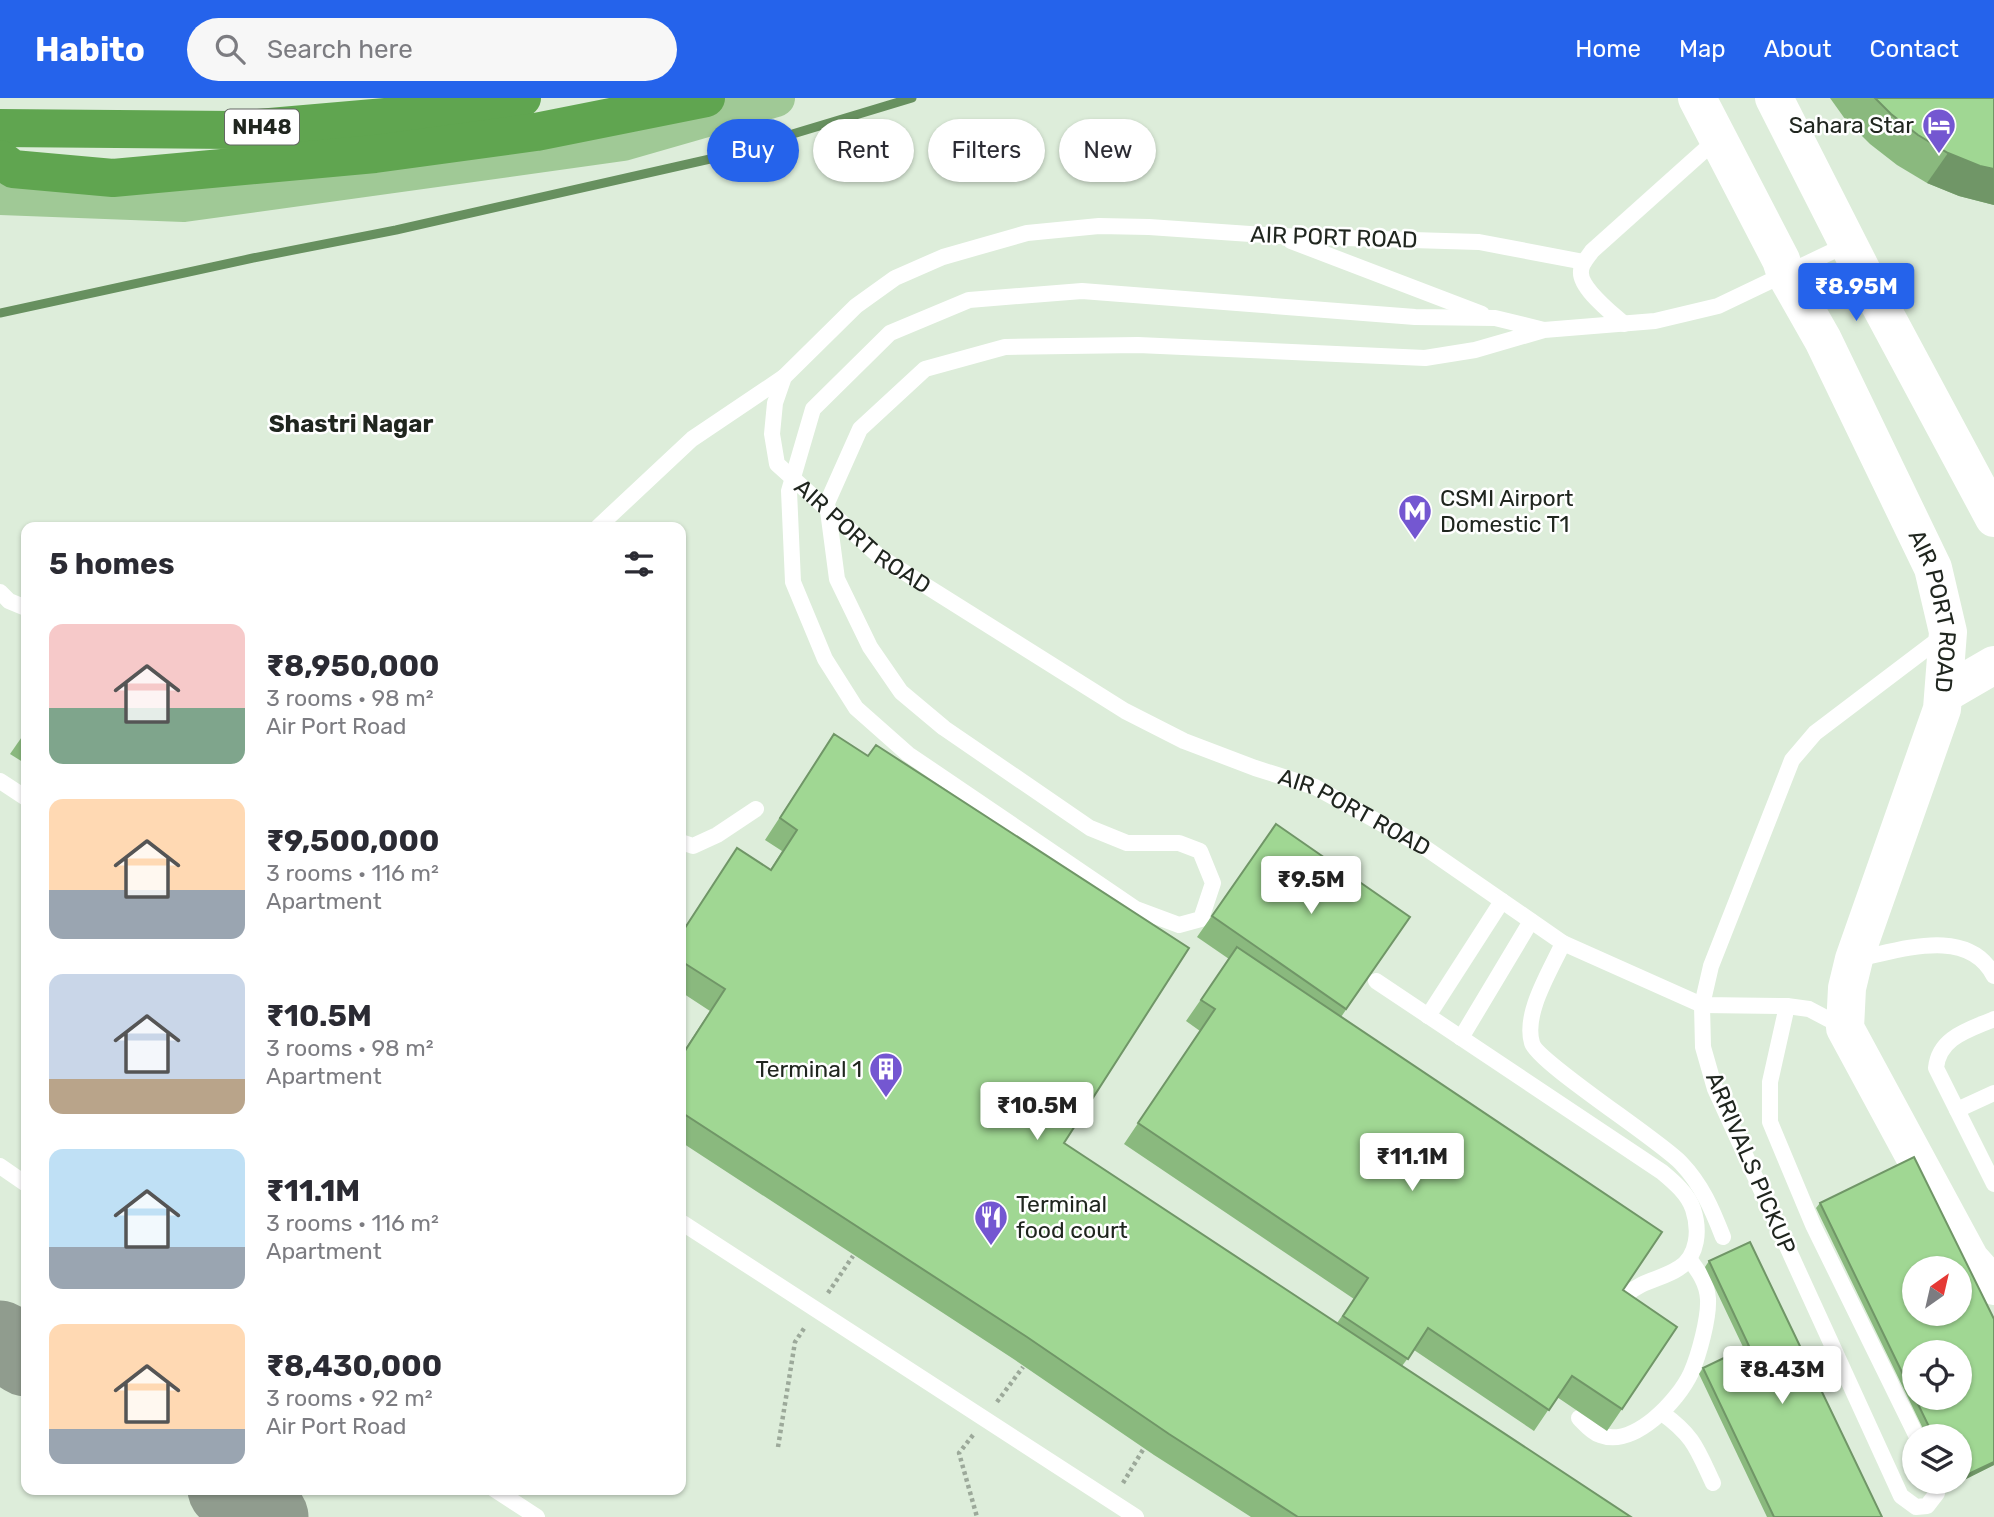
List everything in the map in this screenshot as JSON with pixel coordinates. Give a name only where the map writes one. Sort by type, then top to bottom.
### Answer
[{"type":"highway","name":"NH48","points":[[0,128],[234,130],[466,110],[522,98]]},
{"type":"highway","points":[[0,159],[13,169],[113,178],[375,154],[523,134],[706,98]]},
{"type":"main road","points":[[0,196],[184,203],[623,142],[776,98]]},
{"type":"street","name":"AIR PORT ROAD","points":[[1697,98],[1781,260],[1786,275],[1823,340],[1933,568],[1948,632],[1942,709],[1854,959],[1847,988],[1845,1028]]},
{"type":"street","points":[[1774,98],[1848,244],[1994,518]]},
{"type":"street","points":[[1944,694],[1994,665]]},
{"type":"street","points":[[1845,1028],[1970,1259],[1994,1286]]},
{"type":"lane","points":[[1624,324],[1582,281],[1580,270],[1584,262],[1592,251],[1717,139]]},
{"type":"lane","name":"AIR PORT ROAD","points":[[1584,262],[1479,242],[1279,236],[1099,226],[1027,233],[943,257],[895,278],[856,306],[784,377],[775,403],[772,434],[777,464],[880,557],[1125,711],[1184,741],[1315,787],[1424,847],[1563,943],[1702,1005],[1787,1006]]},
{"type":"lane","points":[[1279,236],[1495,318],[1544,330]]},
{"type":"lane","points":[[1495,318],[1415,317],[1082,291],[970,300],[890,333],[813,409],[789,491],[793,582],[825,659],[856,708],[919,761],[1136,909],[1179,925],[1201,919],[1213,883],[1200,851],[1179,843],[1127,843],[1090,828],[944,728],[901,692],[870,647],[837,579],[827,503],[859,429],[925,369],[1005,347],[1138,345],[1425,358],[1475,350],[1544,330],[1655,321],[1718,306],[1848,244]]},
{"type":"lane","points":[[603,522],[691,439],[784,377]]},
{"type":"lane","points":[[0,592],[9,601],[21,606]]},
{"type":"lane","name":"ARRIVALS PICKUP","points":[[1936,1494],[1927,1506],[1916,1507],[1901,1496],[1715,1089],[1703,1047],[1702,1005],[1711,966],[1792,760],[1815,733],[1948,632]]},
{"type":"lane","points":[[0,780],[21,794]]},
{"type":"lane","points":[[686,844],[693,846],[717,835],[756,809]]},
{"type":"lane","points":[[1428,1016],[1503,901]]},
{"type":"lane","points":[[1461,1038],[1531,921]]},
{"type":"lane","points":[[1563,943],[1533,1008],[1532,1046],[1548,1062],[1680,1161],[1696,1179],[1708,1200],[1723,1237]]},
{"type":"lane","points":[[1854,959],[1937,944],[1959,947],[1975,954],[1989,966],[1994,976]]},
{"type":"lane","points":[[1376,981],[1673,1181],[1693,1209],[1696,1245],[1690,1260],[1677,1270],[1647,1280],[1626,1295]]},
{"type":"lane","points":[[1787,1006],[1809,1009],[1845,1028]]},
{"type":"lane","name":"ARRIVALS PICKUP","points":[[1787,1006],[1770,1082],[1770,1122],[1812,1225],[1911,1424]]},
{"type":"lane","points":[[1994,1019],[1944,1044],[1937,1057],[1936,1068],[1994,1184]]},
{"type":"lane","points":[[1957,1110],[1994,1093]]},
{"type":"lane","points":[[0,1166],[21,1181]]},
{"type":"lane","points":[[686,1225],[1136,1517]]},
{"type":"lane","points":[[1579,1418],[1600,1435],[1615,1438],[1632,1434],[1662,1413],[1691,1374],[1708,1312],[1708,1296],[1704,1278],[1690,1260]]},
{"type":"lane","points":[[1662,1413],[1682,1427],[1692,1440],[1713,1483]]},
{"type":"lane","points":[[503,1495],[537,1517]]},
{"type":"path","points":[[824,1299],[853,1256]]},
{"type":"path","points":[[778,1447],[795,1342],[810,1320]]},
{"type":"building","points":[[1875,98],[1994,98],[1994,169],[1948,153],[1918,135]]},
{"type":"building","name":"Terminal 1","points":[[834,734],[868,756],[876,745],[1189,948],[1064,1143],[1631,1517],[1298,1517],[686,1115],[686,1049],[725,989],[686,964],[686,926],[737,848],[771,870],[797,830],[780,818]]},
{"type":"building","points":[[1276,824],[1410,917],[1346,1009],[1212,916]]},
{"type":"building","points":[[1237,947],[1662,1232],[1623,1290],[1677,1327],[1622,1409],[1572,1376],[1549,1410],[1428,1328],[1408,1359],[1343,1316],[1368,1278],[1138,1123],[1215,1009],[1201,1000]]},
{"type":"building","points":[[1914,1157],[1963,1256],[1902,1256],[1902,1326],[1972,1326],[1972,1274],[1994,1319],[1994,1462],[1972,1472],[1972,1424],[1928,1424],[1921,1410],[1972,1410],[1972,1340],[1902,1340],[1902,1372],[1820,1203]]},
{"type":"building","points":[[1750,1242],[1882,1517],[1774,1517],[1703,1368],[1749,1346],[1709,1261]]},
{"type":"waterway","points":[[0,313],[396,230],[710,159],[912,98]]},
{"type":"taxiway","points":[[0,1340],[21,1354]]},
{"type":"taxiway","points":[[236,1495],[269,1517]]},
{"type":"place","name":"Sahara Star","points":[[1939,155]]},
{"type":"place","name":"CSMI Airport Domestic T1","points":[[1415,541]]},
{"type":"place","name":"Terminal 1","points":[[886,1099]]},
{"type":"place","name":"Terminal food court","points":[[991,1247]]},
{"type":"district","name":"Shastri Nagar","points":[[351,424]]}]
